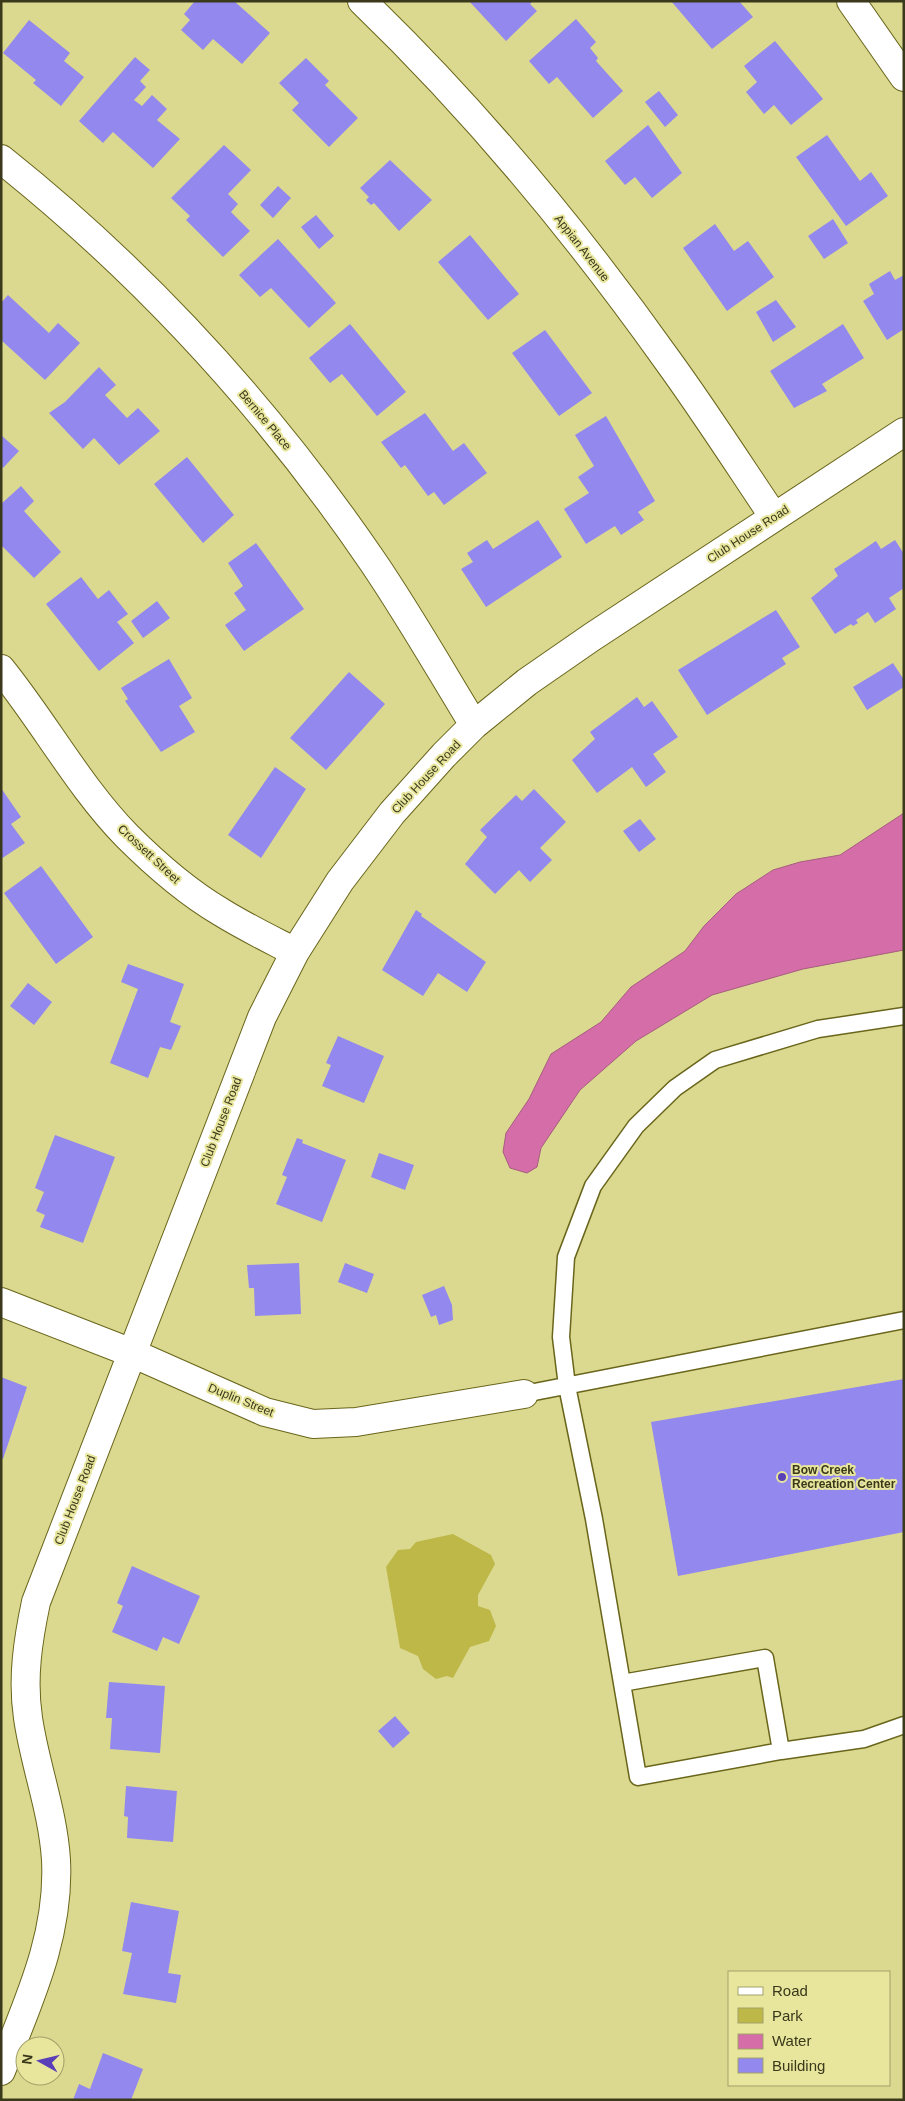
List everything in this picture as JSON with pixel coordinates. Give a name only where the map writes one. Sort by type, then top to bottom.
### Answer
[{"type":"street","name":"Appian Avenue","points":[[362,1],[488,134],[581,245],[668,361],[774,517]]},
{"type":"street","points":[[851,1],[904,77]]},
{"type":"street","name":"Bernice Place","points":[[1,159],[35,186],[127,270],[212,358],[289,448],[373,563],[474,726]]},
{"type":"street","name":"Club House Road","points":[[1,2071],[46,1955],[54,1908],[56,1860],[49,1813],[28,1719],[24,1682],[28,1637],[36,1602],[262,1017],[295,952],[340,881],[392,813],[444,755],[474,726],[527,682],[904,432]]},
{"type":"street","name":"Crossett Street","points":[[1,669],[29,703],[87,788],[126,835],[171,876],[220,912],[295,952]]},
{"type":"street","name":"Duplin Street","points":[[1,1302],[132,1353],[265,1412],[313,1424],[356,1422],[524,1394]]},
{"type":"lane","points":[[904,1016],[818,1029],[715,1060],[675,1088],[636,1126],[593,1186],[566,1257],[560,1337],[567,1386],[594,1519],[638,1777],[781,1751],[864,1739],[904,1725]]},
{"type":"lane","points":[[524,1394],[904,1320]]},
{"type":"lane","points":[[622,1683],[765,1658],[781,1751]]},
{"type":"green space","points":[[453,1534],[491,1555],[495,1564],[478,1595],[478,1606],[490,1610],[496,1626],[489,1641],[470,1647],[453,1678],[447,1676],[436,1679],[423,1669],[418,1656],[400,1648],[386,1567],[398,1550],[410,1549],[416,1542]]},
{"type":"water","points":[[904,813],[904,950],[803,969],[712,995],[636,1041],[580,1090],[541,1148],[537,1167],[527,1173],[510,1168],[503,1152],[506,1133],[529,1099],[551,1054],[601,1022],[631,987],[685,951],[704,926],[736,894],[773,870],[800,862],[840,855]]},
{"type":"building","points":[[195,1],[234,1],[270,33],[242,64],[213,39],[203,50],[181,30],[190,20],[184,14]]},
{"type":"building","points":[[469,1],[533,1],[530,4],[537,11],[506,41]]},
{"type":"building","points":[[671,1],[739,1],[753,17],[712,49]]},
{"type":"building","points":[[576,19],[596,42],[590,48],[598,58],[596,61],[623,91],[593,118],[557,77],[549,84],[529,61]]},
{"type":"building","points":[[29,20],[70,53],[64,61],[84,77],[61,106],[33,83],[36,80],[3,53]]},
{"type":"building","points":[[775,41],[823,99],[791,125],[774,105],[764,114],[746,92],[757,82],[744,66]]},
{"type":"building","points":[[135,57],[150,70],[140,81],[146,87],[134,100],[142,106],[152,95],[167,109],[157,120],[180,139],[153,168],[113,132],[103,143],[79,121]]},
{"type":"building","points":[[306,58],[329,81],[325,85],[358,118],[329,147],[292,110],[299,103],[279,83]]},
{"type":"building","points":[[659,91],[678,115],[665,127],[645,102]]},
{"type":"building","points":[[648,125],[682,173],[652,198],[635,177],[625,185],[605,161]]},
{"type":"building","points":[[827,135],[860,181],[871,172],[888,196],[846,226],[796,157]]},
{"type":"building","points":[[224,145],[251,170],[228,194],[238,204],[231,212],[250,231],[223,257],[186,220],[190,216],[171,198]]},
{"type":"building","points":[[390,160],[432,200],[399,231],[374,203],[371,205],[366,200],[369,197],[360,188]]},
{"type":"building","points":[[278,186],[291,198],[273,218],[260,205]]},
{"type":"building","points":[[316,215],[334,236],[319,249],[301,227]]},
{"type":"building","points":[[833,219],[848,243],[824,259],[808,236]]},
{"type":"building","points":[[715,224],[734,251],[748,241],[774,277],[727,311],[683,248]]},
{"type":"building","points":[[470,235],[519,294],[488,320],[438,262]]},
{"type":"building","points":[[278,239],[336,303],[309,328],[271,288],[260,297],[239,275]]},
{"type":"building","points":[[890,271],[895,280],[904,275],[904,329],[887,340],[863,301],[874,294],[869,284]]},
{"type":"building","points":[[8,295],[49,333],[58,323],[80,343],[45,380],[1,340],[1,303]]},
{"type":"building","points":[[776,300],[796,327],[773,342],[756,312]]},
{"type":"building","points":[[350,324],[406,392],[377,416],[342,374],[330,383],[309,358]]},
{"type":"building","points":[[843,324],[864,358],[822,384],[827,391],[794,408],[770,371]]},
{"type":"building","points":[[545,330],[592,393],[559,416],[512,353]]},
{"type":"building","points":[[99,367],[116,385],[105,395],[127,418],[138,408],[160,431],[119,465],[94,438],[83,449],[49,413],[65,402]]},
{"type":"building","points":[[425,413],[453,451],[464,443],[487,473],[444,505],[434,492],[428,496],[405,465],[401,468],[381,442]]},
{"type":"building","points":[[606,416],[655,501],[638,512],[644,520],[621,535],[615,526],[586,544],[564,509],[589,493],[578,477],[594,466],[575,435]]},
{"type":"building","points":[[1,435],[19,451],[3,468],[1,466]]},
{"type":"building","points":[[187,457],[234,515],[203,543],[154,484]]},
{"type":"building","points":[[21,486],[34,501],[24,511],[61,552],[34,578],[1,545],[1,504]]},
{"type":"building","points":[[538,520],[562,557],[486,607],[461,569],[473,562],[467,553],[487,540],[493,549]]},
{"type":"building","points":[[895,540],[904,554],[904,588],[889,598],[896,609],[875,623],[868,612],[856,620],[858,623],[853,626],[851,624],[835,634],[811,598],[838,576],[834,569],[876,541],[881,549]]},
{"type":"building","points":[[256,543],[304,609],[244,651],[225,625],[246,610],[234,593],[243,586],[228,563]]},
{"type":"building","points":[[81,577],[98,599],[109,590],[128,614],[117,622],[134,643],[99,671],[46,604]]},
{"type":"building","points":[[157,601],[170,618],[143,638],[131,621]]},
{"type":"building","points":[[776,610],[800,647],[782,658],[786,664],[707,715],[678,670]]},
{"type":"building","points":[[169,659],[192,698],[179,706],[195,732],[161,752],[125,701],[128,699],[121,688]]},
{"type":"building","points":[[893,663],[904,680],[904,687],[867,710],[853,687]]},
{"type":"building","points":[[349,672],[385,704],[326,770],[290,738]]},
{"type":"building","points":[[637,697],[644,707],[652,701],[678,737],[653,754],[666,772],[646,787],[632,767],[597,793],[572,760],[595,739],[590,732]]},
{"type":"building","points":[[275,767],[306,789],[261,858],[228,835]]},
{"type":"building","points":[[1,788],[21,817],[11,824],[25,843],[1,859]]},
{"type":"building","points":[[534,789],[566,822],[540,848],[552,860],[530,882],[519,870],[495,894],[465,864],[487,837],[480,830],[516,795],[522,801]]},
{"type":"building","points":[[640,819],[656,839],[639,852],[623,831]]},
{"type":"building","points":[[41,866],[93,937],[56,964],[4,893]]},
{"type":"building","points":[[416,910],[422,914],[421,916],[486,962],[467,992],[438,973],[423,996],[382,970]]},
{"type":"building","points":[[128,964],[184,984],[170,1022],[181,1026],[171,1050],[160,1047],[148,1078],[110,1063],[138,989],[121,982]]},
{"type":"building","points":[[28,983],[52,1002],[34,1025],[10,1006]]},
{"type":"building","points":[[338,1036],[384,1056],[364,1103],[322,1086],[331,1065],[326,1063]]},
{"type":"building","points":[[55,1135],[115,1157],[83,1243],[40,1227],[45,1215],[36,1211],[44,1192],[35,1188]]},
{"type":"building","points":[[297,1138],[303,1140],[302,1143],[346,1160],[322,1222],[276,1204],[287,1177],[282,1175]]},
{"type":"building","points":[[379,1153],[414,1165],[405,1190],[371,1177]]},
{"type":"building","points":[[299,1263],[301,1314],[255,1316],[254,1288],[249,1288],[247,1265]]},
{"type":"building","points":[[345,1263],[374,1274],[367,1293],[338,1282]]},
{"type":"building","points":[[444,1286],[452,1305],[453,1320],[439,1325],[436,1315],[431,1317],[422,1295]]},
{"type":"building","points":[[1,1377],[27,1387],[3,1459],[1,1459]]},
{"type":"building","name":"Bow Creek Recreation Center","points":[[904,1379],[904,1532],[678,1576],[651,1422]]},
{"type":"building","points":[[132,1566],[200,1596],[179,1644],[163,1637],[157,1651],[112,1632],[123,1606],[117,1603]]},
{"type":"building","points":[[109,1682],[165,1686],[160,1753],[110,1749],[112,1718],[106,1718]]},
{"type":"building","points":[[395,1716],[410,1733],[393,1748],[378,1731]]},
{"type":"building","points":[[126,1786],[177,1791],[173,1842],[127,1838],[128,1817],[124,1816]]},
{"type":"building","points":[[131,1902],[179,1911],[168,1973],[181,1975],[176,2003],[123,1994],[132,1953],[122,1951]]},
{"type":"building","points":[[103,2053],[143,2069],[131,2100],[73,2100],[79,2084],[90,2089]]},
{"type":"place","name":"Bow Creek Recreation Center","points":[[782,1477]]}]
